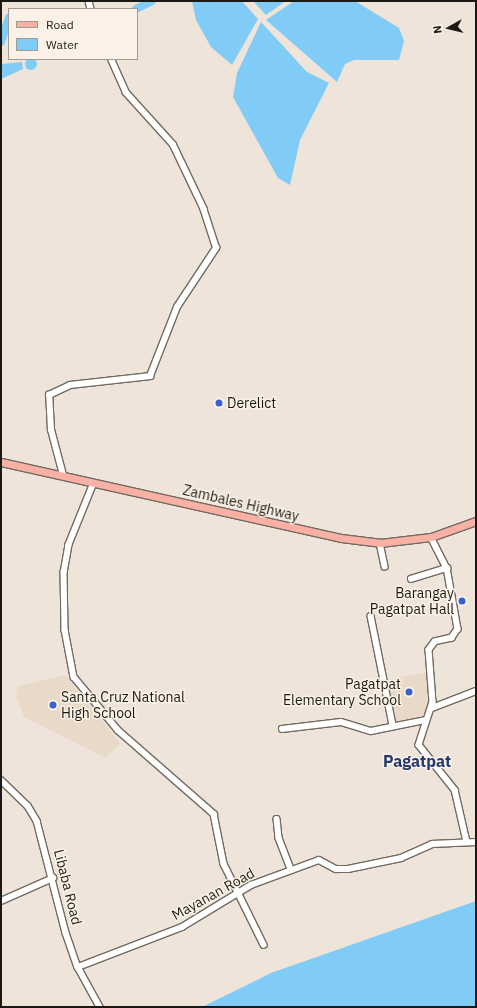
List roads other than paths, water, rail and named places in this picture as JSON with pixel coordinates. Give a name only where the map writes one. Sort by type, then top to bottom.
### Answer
[{"type":"main road","name":"Zambales Highway","points":[[1,462],[341,538],[380,543],[431,537],[476,522]]},
{"type":"street","points":[[89,1],[90,8]]},
{"type":"street","points":[[63,475],[51,430],[50,395],[70,385],[150,376],[177,307],[216,248],[204,210],[173,145],[126,93],[110,60]]},
{"type":"street","points":[[94,483],[69,545],[64,572],[66,630],[74,677],[118,730],[208,806],[217,823],[224,864],[239,891],[264,945]]},
{"type":"street","points":[[431,537],[447,568],[458,629],[452,638],[435,642],[429,650],[432,708],[426,720],[419,744],[455,790],[467,842]]},
{"type":"street","points":[[380,543],[385,566]]},
{"type":"street","points":[[411,579],[447,568]]},
{"type":"street","points":[[371,616],[393,725]]},
{"type":"street","points":[[432,708],[476,691]]},
{"type":"street","points":[[282,729],[322,722],[341,722],[371,731],[393,725],[426,720]]},
{"type":"street","name":"Libaba Road","points":[[1,780],[33,812],[78,967],[100,1007]]},
{"type":"street","points":[[277,819],[279,838],[291,870]]},
{"type":"street","name":"Mayanan Road","points":[[78,967],[188,924],[239,891],[319,860],[341,870],[373,866],[432,844],[476,842]]},
{"type":"street","points":[[1,901],[53,878]]},
{"type":"water","points":[[192,1],[242,1],[258,19],[232,65],[211,47],[196,20]]},
{"type":"water","points":[[253,1],[286,1],[266,15]]},
{"type":"water","points":[[294,1],[355,1],[399,28],[404,41],[399,60],[354,60],[345,64],[337,82],[266,20]]},
{"type":"water","points":[[261,22],[307,72],[329,83],[300,140],[290,185],[278,178],[233,97],[237,73]]},
{"type":"water","points":[[27,60],[35,60],[37,64],[35,68],[31,70],[27,68],[25,64]]},
{"type":"water","points":[[22,62],[23,69],[1,79],[1,64]]},
{"type":"water","points":[[476,901],[476,1007],[202,1007],[271,973]]},
{"type":"waterway","points":[[138,8],[152,1]]},
{"type":"waterway","points":[[1,42],[8,20]]},
{"type":"place","name":"Derelict","points":[[219,403]]},
{"type":"place","name":"Barangay Pagatpat Hall","points":[[462,601]]},
{"type":"place","name":"Pagatpat Elementary School","points":[[409,692]]},
{"type":"place","name":"Santa Cruz National High School","points":[[53,705]]},
{"type":"district","name":"Pagatpat","points":[[417,761]]}]
